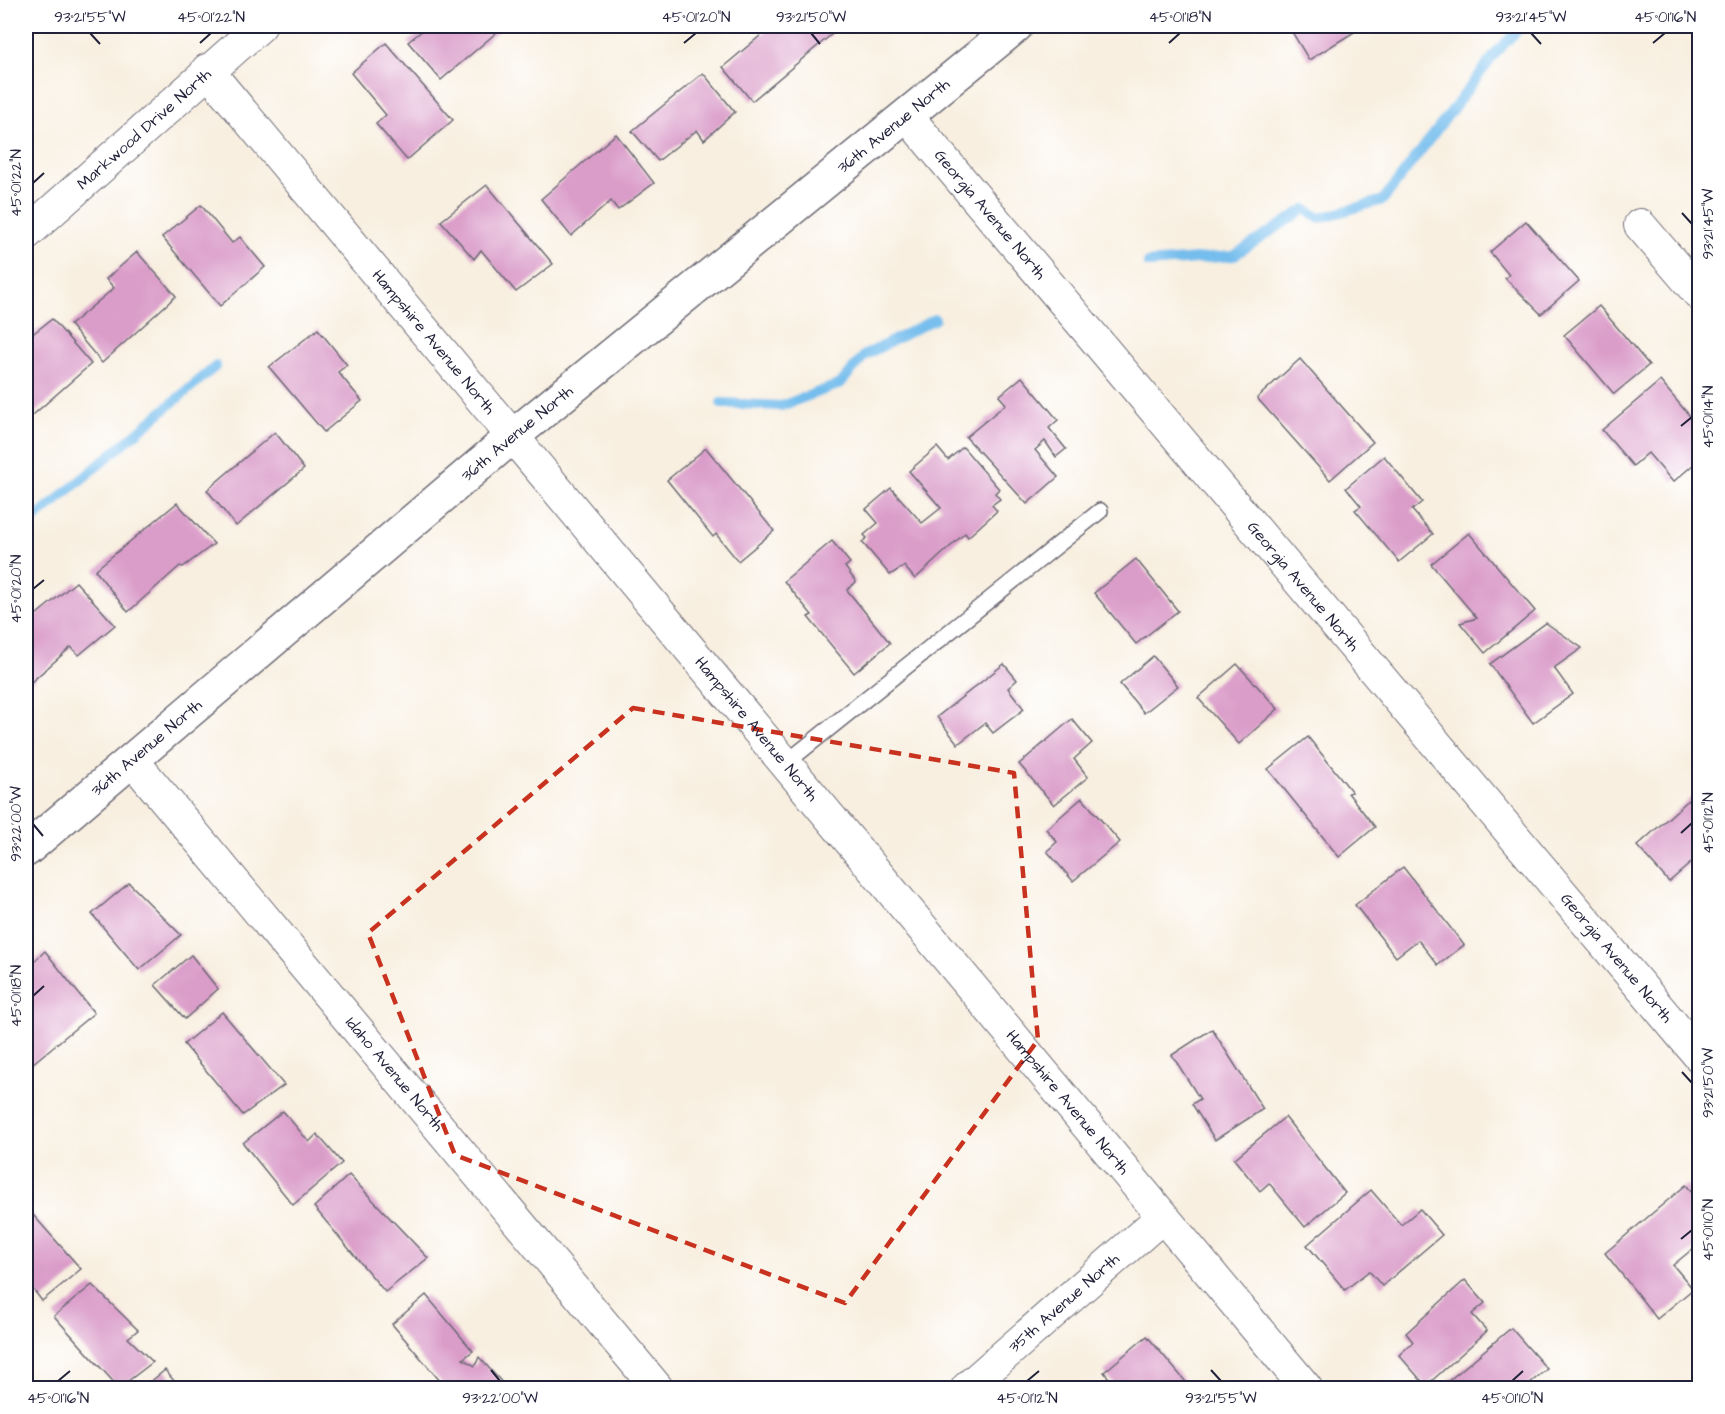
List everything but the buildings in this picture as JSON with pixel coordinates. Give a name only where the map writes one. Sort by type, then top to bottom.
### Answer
[{"type":"street","name":"Markwood Drive North","points":[[26,234],[207,70],[261,26]]},
{"type":"street","name":"36th Avenue North","points":[[26,850],[513,436],[1017,26]]},
{"type":"street","name":"Hampshire Avenue North","points":[[207,70],[1305,1389]]},
{"type":"street","name":"Georgia Avenue North","points":[[907,117],[1700,1058]]},
{"type":"street","points":[[1640,225],[1700,295]]},
{"type":"street","name":"Idaho Avenue North","points":[[133,761],[657,1389]]},
{"type":"street","name":"35th Avenue North","points":[[967,1389],[1162,1217]]},
{"type":"lane","points":[[786,763],[1100,512]]},
{"type":"highlighted area","points":[[633,708],[1014,773],[1038,1040],[845,1303],[455,1155],[368,933]]},
{"type":"waterway","points":[[1148,263],[1233,256],[1305,209],[1320,218],[1383,200],[1499,49],[1522,26]]},
{"type":"waterway","points":[[721,403],[781,406],[840,384],[865,355],[935,319]]},
{"type":"waterway","points":[[26,526],[216,366]]}]
